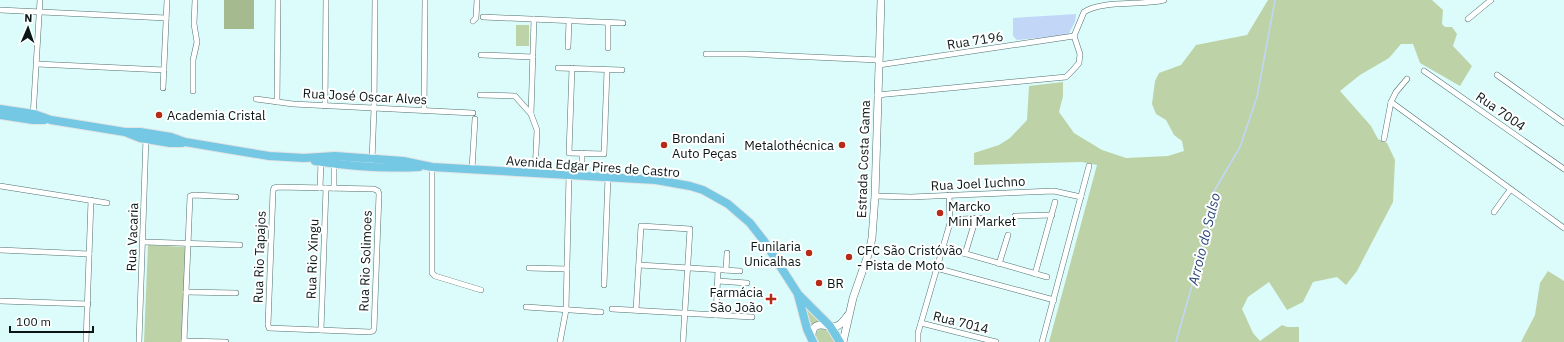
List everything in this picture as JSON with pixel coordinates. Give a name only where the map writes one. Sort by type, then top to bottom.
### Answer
[{"type":"main road","name":"Estrada Costa Gama","points":[[842,342],[871,245],[875,196],[881,0]]},
{"type":"main road","name":"Avenida Edgar Pires de Castro","points":[[0,109],[33,117],[146,136],[170,143],[185,142],[249,153],[304,158],[334,164],[372,162]]},
{"type":"main road","name":"Avenida Edgar Pires de Castro","points":[[0,115],[33,117]]},
{"type":"main road","name":"Avenida Edgar Pires de Castro","points":[[304,158],[335,156],[403,168],[432,166],[569,174],[673,182],[690,186],[716,196],[750,223],[764,241],[798,294],[830,326],[842,342]]},
{"type":"main road","name":"Avenida Edgar Pires de Castro","points":[[798,294],[807,329],[812,341]]},
{"type":"main road","points":[[812,341],[812,333],[816,326],[823,324],[830,326],[838,325],[849,315]]},
{"type":"street","points":[[33,117],[40,0]]},
{"type":"street","points":[[163,88],[167,0]]},
{"type":"street","points":[[193,91],[193,60],[197,42],[194,24],[194,0]]},
{"type":"street","points":[[277,102],[278,0]]},
{"type":"street","points":[[325,106],[326,0]]},
{"type":"street","points":[[372,162],[375,0]]},
{"type":"street","points":[[424,110],[425,0]]},
{"type":"street","points":[[473,21],[476,18],[477,0]]},
{"type":"street","points":[[877,95],[1066,77],[1079,63],[1080,54],[1074,36],[1081,17],[1089,8],[1164,0]]},
{"type":"street","points":[[1468,19],[1491,0]]},
{"type":"street","points":[[0,10],[166,18]]},
{"type":"street","points":[[483,17],[623,23]]},
{"type":"street","points":[[531,114],[534,19]]},
{"type":"street","points":[[568,47],[569,21]]},
{"type":"street","points":[[608,22],[608,48]]},
{"type":"street","name":"Rua 7196","points":[[706,54],[746,54],[878,62],[1074,36]]},
{"type":"street","points":[[481,55],[533,57]]},
{"type":"street","points":[[37,64],[164,70]]},
{"type":"street","points":[[558,68],[622,70]]},
{"type":"street","points":[[572,68],[568,153],[604,154],[607,70]]},
{"type":"street","name":"Rua 7004","points":[[1424,71],[1564,169]]},
{"type":"street","points":[[1497,75],[1564,123]]},
{"type":"street","points":[[1384,139],[1391,102],[1396,92],[1407,79]]},
{"type":"street","points":[[480,95],[515,96],[531,114],[537,130],[535,172]]},
{"type":"street","name":"Rua José Oscar Alves","points":[[256,99],[325,106],[473,113]]},
{"type":"street","points":[[1391,102],[1564,228]]},
{"type":"street","points":[[472,169],[475,119]]},
{"type":"street","name":"Rua Vacaria","points":[[139,342],[144,242],[146,136]]},
{"type":"street","points":[[582,153],[582,175]]},
{"type":"street","points":[[321,162],[320,188],[334,188],[334,164]]},
{"type":"street","points":[[432,166],[432,273],[435,276],[481,290]]},
{"type":"street","points":[[1042,342],[1089,166]]},
{"type":"street","points":[[560,342],[566,310],[569,174]]},
{"type":"street","points":[[604,285],[608,177]]},
{"type":"street","points":[[0,186],[107,203]]},
{"type":"street","name":"Rua Rio Tapajos","points":[[320,188],[274,188],[272,191],[268,325],[269,328],[321,330]]},
{"type":"street","name":"Rua Rio Xingu","points":[[321,330],[326,188]]},
{"type":"street","name":"Rua Rio Solimoes","points":[[321,330],[370,332],[374,329],[379,194],[378,191],[374,189],[334,188]]},
{"type":"street","points":[[1494,212],[1510,190]]},
{"type":"street","name":"Rua Joel Iuchno","points":[[875,196],[911,197],[1054,191],[1081,197]]},
{"type":"street","points":[[918,342],[918,332],[950,223],[949,195]]},
{"type":"street","points":[[226,342],[184,342],[190,196],[236,197]]},
{"type":"street","points":[[86,342],[91,200]]},
{"type":"street","points":[[1035,274],[1055,202]]},
{"type":"street","points":[[1015,216],[1052,215]]},
{"type":"street","points":[[965,254],[976,218]]},
{"type":"street","points":[[963,219],[983,218]]},
{"type":"street","points":[[636,310],[641,226],[690,229],[683,342]]},
{"type":"street","points":[[1000,264],[1008,235]]},
{"type":"street","points":[[144,242],[240,245]]},
{"type":"street","points":[[942,247],[1047,277]]},
{"type":"street","points":[[0,250],[89,254]]},
{"type":"street","points":[[726,270],[727,253]]},
{"type":"street","points":[[639,265],[740,271]]},
{"type":"street","points":[[529,268],[566,269]]},
{"type":"street","points":[[936,268],[1054,300]]},
{"type":"street","points":[[716,315],[718,270]]},
{"type":"street","points":[[718,281],[748,283]]},
{"type":"street","points":[[186,292],[236,294]]},
{"type":"street","points":[[0,301],[88,304]]},
{"type":"street","points":[[526,307],[601,312]]},
{"type":"street","points":[[612,309],[752,317]]},
{"type":"street","name":"Rua 7014","points":[[921,323],[996,342]]},
{"type":"green space","points":[[224,0],[254,0],[254,29],[224,29]]},
{"type":"green space","points":[[1268,0],[1432,0],[1443,10],[1442,24],[1445,27],[1452,27],[1457,34],[1453,46],[1472,66],[1460,86],[1420,63],[1413,44],[1401,44],[1389,58],[1360,75],[1340,91],[1371,126],[1378,139],[1387,143],[1395,160],[1393,202],[1357,271],[1346,285],[1337,277],[1313,282],[1303,302],[1287,310],[1269,282],[1248,297],[1242,309],[1253,333],[1260,341],[1282,325],[1287,327],[1299,327],[1299,342],[1049,342],[1097,165],[1082,162],[974,165],[974,153],[999,145],[1010,138],[1027,120],[1029,86],[1063,82],[1063,96],[1059,112],[1074,133],[1102,150],[1126,158],[1168,156],[1184,151],[1182,141],[1174,135],[1166,120],[1156,114],[1152,104],[1155,81],[1159,73],[1181,65],[1196,45],[1247,35]]},
{"type":"green space","points":[[516,25],[529,25],[529,46],[516,46]]},
{"type":"green space","points":[[148,245],[186,247],[183,342],[144,342]]},
{"type":"green space","points":[[1548,271],[1564,281],[1564,342],[1521,342],[1535,315],[1540,283]]},
{"type":"green space","points":[[805,306],[821,322],[812,327]]},
{"type":"green space","points":[[820,329],[828,331],[836,342],[819,342],[816,335]]},
{"type":"water","points":[[1076,14],[1075,22],[1068,35],[1017,40],[1013,36],[1013,18]]},
{"type":"waterway","name":"Arroio do Salso","points":[[1176,342],[1200,257],[1213,193],[1240,147],[1257,97],[1275,0]]},
{"type":"place","name":"Academia Cristal","points":[[159,115]]},
{"type":"place","name":"Brondani Auto Peças","points":[[664,145]]},
{"type":"place","name":"Metalothécnica","points":[[842,145]]},
{"type":"place","name":"Marcko Mini Market","points":[[940,213]]},
{"type":"place","name":"Funilaria Unicalhas","points":[[809,253]]},
{"type":"place","name":"CFC São Cristóvão - Pista de Moto","points":[[849,257]]},
{"type":"place","name":"BR","points":[[819,283]]},
{"type":"place","name":"Farmácia São João","points":[[771,299]]}]
